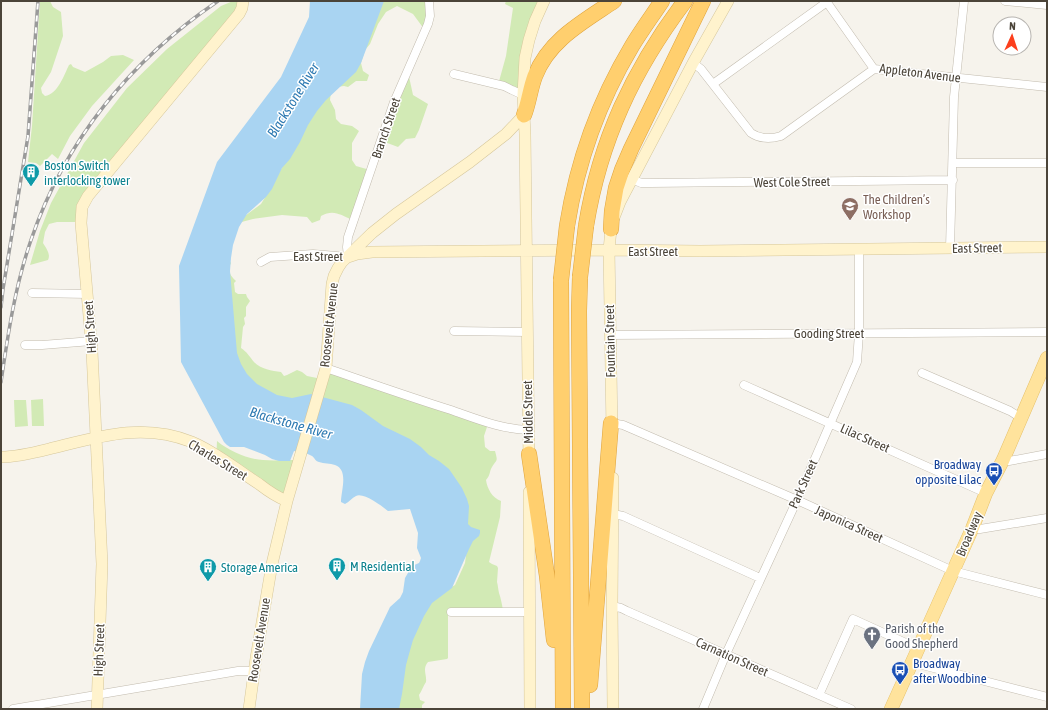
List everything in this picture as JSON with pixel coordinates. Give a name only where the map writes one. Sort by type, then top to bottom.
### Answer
[{"type":"highway","points":[[524,115],[528,105],[534,77],[550,49],[571,30],[614,1]]},
{"type":"highway","points":[[563,709],[561,280],[567,226],[582,159],[603,102],[631,47],[662,1]]},
{"type":"highway","points":[[582,709],[580,277],[586,226],[597,174],[619,111],[650,51],[685,1]]},
{"type":"highway","points":[[611,229],[614,196],[622,170],[634,142],[703,1]]},
{"type":"highway","points":[[585,709],[590,684],[611,423]]},
{"type":"highway","points":[[529,454],[545,562],[554,646],[563,684]]},
{"type":"main road","name":"Broadway","points":[[891,709],[972,529],[986,493],[1003,460],[1047,358]]},
{"type":"street","name":"High Street","points":[[97,709],[102,573],[92,340],[81,223],[82,207],[85,200],[239,14],[243,1]]},
{"type":"street","name":"Branch Street","points":[[348,257],[348,237],[397,95],[428,24],[430,16],[429,1]]},
{"type":"street","points":[[524,115],[522,94],[525,58],[535,21],[544,1]]},
{"type":"street","name":"Fountain Street","points":[[613,709],[613,459],[611,423],[609,250],[611,229],[616,212],[632,179],[693,63],[728,1]]},
{"type":"street","points":[[950,248],[954,97],[964,1]]},
{"type":"street","points":[[1005,1],[1047,5]]},
{"type":"street","points":[[713,84],[827,2]]},
{"type":"street","name":"Appleton Avenue","points":[[827,2],[874,69],[1047,87]]},
{"type":"street","points":[[693,63],[701,69],[751,133],[756,137],[766,138],[781,136],[874,69]]},
{"type":"street","points":[[454,74],[504,86],[522,94]]},
{"type":"street","name":"Roosevelt Avenue","points":[[249,709],[270,572],[288,501],[326,368],[332,284],[334,276],[338,268],[372,233],[470,162],[506,134],[524,115]]},
{"type":"street","name":"Middle Street","points":[[524,115],[526,134],[530,709]]},
{"type":"street","points":[[953,163],[1047,163]]},
{"type":"street","name":"West Cole Street","points":[[632,179],[642,183],[953,180]]},
{"type":"street","name":"East Street","points":[[261,262],[270,257],[313,254],[348,257],[372,252],[609,250],[700,251],[1047,247]]},
{"type":"street","name":"Park Street","points":[[703,709],[726,654],[797,500],[857,362],[859,333],[859,249]]},
{"type":"street","points":[[32,293],[88,294]]},
{"type":"street","points":[[454,331],[527,332]]},
{"type":"street","name":"Gooding Street","points":[[610,335],[1047,332]]},
{"type":"street","points":[[25,345],[42,345],[92,340]]},
{"type":"street","points":[[326,368],[502,427],[528,430]]},
{"type":"street","points":[[922,373],[1010,411],[1021,418]]},
{"type":"street","name":"Lilac Street","points":[[744,385],[986,493]]},
{"type":"street","name":"Japonica Street","points":[[611,423],[627,426],[797,500],[953,571],[1047,595]]},
{"type":"street","name":"Charles Street","points":[[1,457],[22,455],[97,437],[122,433],[163,433],[178,437],[207,450],[275,495],[288,501]]},
{"type":"street","points":[[1003,460],[1009,461],[1047,454]]},
{"type":"street","points":[[613,514],[623,516],[760,578]]},
{"type":"street","points":[[972,529],[980,530],[1047,518]]},
{"type":"street","name":"Carnation Street","points":[[612,606],[621,608],[851,709]]},
{"type":"street","points":[[451,612],[529,612]]},
{"type":"street","points":[[819,695],[853,619],[919,648]]},
{"type":"street","points":[[913,662],[1047,697]]},
{"type":"street","points":[[13,709],[244,670],[254,671]]},
{"type":"green space","points":[[40,1],[50,1],[53,7],[61,12],[63,36],[51,72],[41,88],[42,93],[45,96],[54,92],[71,64],[73,67],[85,72],[111,56],[123,55],[134,60],[92,106],[70,136],[58,159],[52,154],[40,166],[36,163],[28,162],[32,126]]},
{"type":"green space","points":[[233,1],[241,1],[234,23],[89,199],[81,222],[57,222],[49,224],[45,232],[43,243],[49,253],[49,258],[48,260],[30,265],[40,231],[51,203],[84,143],[127,88],[167,49],[221,6]]},
{"type":"green space","points":[[374,1],[430,1],[427,33],[413,14],[397,6],[386,12],[378,24],[370,44],[365,50],[361,63],[363,71],[369,75],[367,81],[356,81],[348,87],[337,87],[331,92],[330,100],[335,110],[336,119],[341,124],[352,126],[359,131],[352,143],[352,160],[356,166],[370,170],[353,220],[330,213],[321,216],[320,220],[312,223],[307,217],[282,215],[253,219],[234,224],[261,204]]},
{"type":"green space","points":[[506,1],[547,1],[531,36],[524,95],[498,85],[506,56],[513,8],[505,4]]},
{"type":"green space","points":[[408,72],[413,95],[428,104],[415,138],[406,139],[398,147],[382,141]]},
{"type":"green space","points":[[227,257],[231,263],[229,268],[230,273],[236,281],[234,283],[235,292],[238,294],[246,294],[250,301],[246,307],[241,348],[254,362],[260,366],[281,372],[284,376],[297,370],[307,376],[322,379],[325,370],[488,424],[484,436],[485,447],[490,451],[495,451],[497,459],[486,480],[490,492],[495,498],[501,501],[500,517],[489,562],[498,568],[497,582],[503,611],[449,613],[448,658],[428,662],[426,665],[426,682],[419,695],[420,700],[425,702],[422,705],[422,709],[390,709],[422,604],[455,585],[465,563],[467,547],[261,392],[236,377]]},
{"type":"green space","points":[[43,399],[44,426],[32,426],[31,400]]},
{"type":"green space","points":[[14,400],[26,400],[28,426],[15,427]]},
{"type":"green space","points":[[217,441],[233,451],[251,458],[267,460],[295,460],[285,503],[216,462]]},
{"type":"water","name":"Blackstone River","points":[[310,1],[384,1],[361,63],[356,72],[326,100],[317,111],[290,159],[282,168],[272,189],[266,197],[247,214],[239,227],[233,245],[230,271],[237,353],[247,374],[257,384],[277,395],[292,398],[311,394],[352,405],[383,426],[410,439],[421,447],[429,455],[449,469],[462,488],[469,506],[468,524],[471,527],[480,530],[480,533],[479,536],[473,541],[452,588],[432,603],[424,616],[413,640],[406,665],[399,709],[360,709],[362,674],[369,651],[390,607],[400,598],[403,592],[405,578],[412,566],[419,563],[421,558],[417,548],[418,533],[410,509],[388,511],[372,500],[359,495],[345,504],[341,502],[343,481],[342,471],[333,464],[318,462],[308,454],[294,451],[290,461],[279,461],[244,447],[230,447],[224,442],[181,362],[179,266],[217,162],[281,77],[309,17]]},
{"type":"railway","points":[[1,307],[28,136],[38,1]]},
{"type":"railway","points":[[1,382],[6,346],[25,257],[45,203],[62,169],[82,136],[105,105],[130,76],[157,49],[186,24],[218,1]]},
{"type":"place","name":"Boston Switch interlocking tower","points":[[31,187]]},
{"type":"place","name":"The Children’s Workshop","points":[[850,221]]},
{"type":"place","name":"Broadway opposite Lilac","points":[[994,486]]},
{"type":"place","name":"M Residential","points":[[337,581]]},
{"type":"place","name":"Storage America","points":[[208,582]]},
{"type":"place","name":"Parish of the Good Shepherd","points":[[872,650]]},
{"type":"place","name":"Broadway after Woodbine","points":[[900,685]]}]
